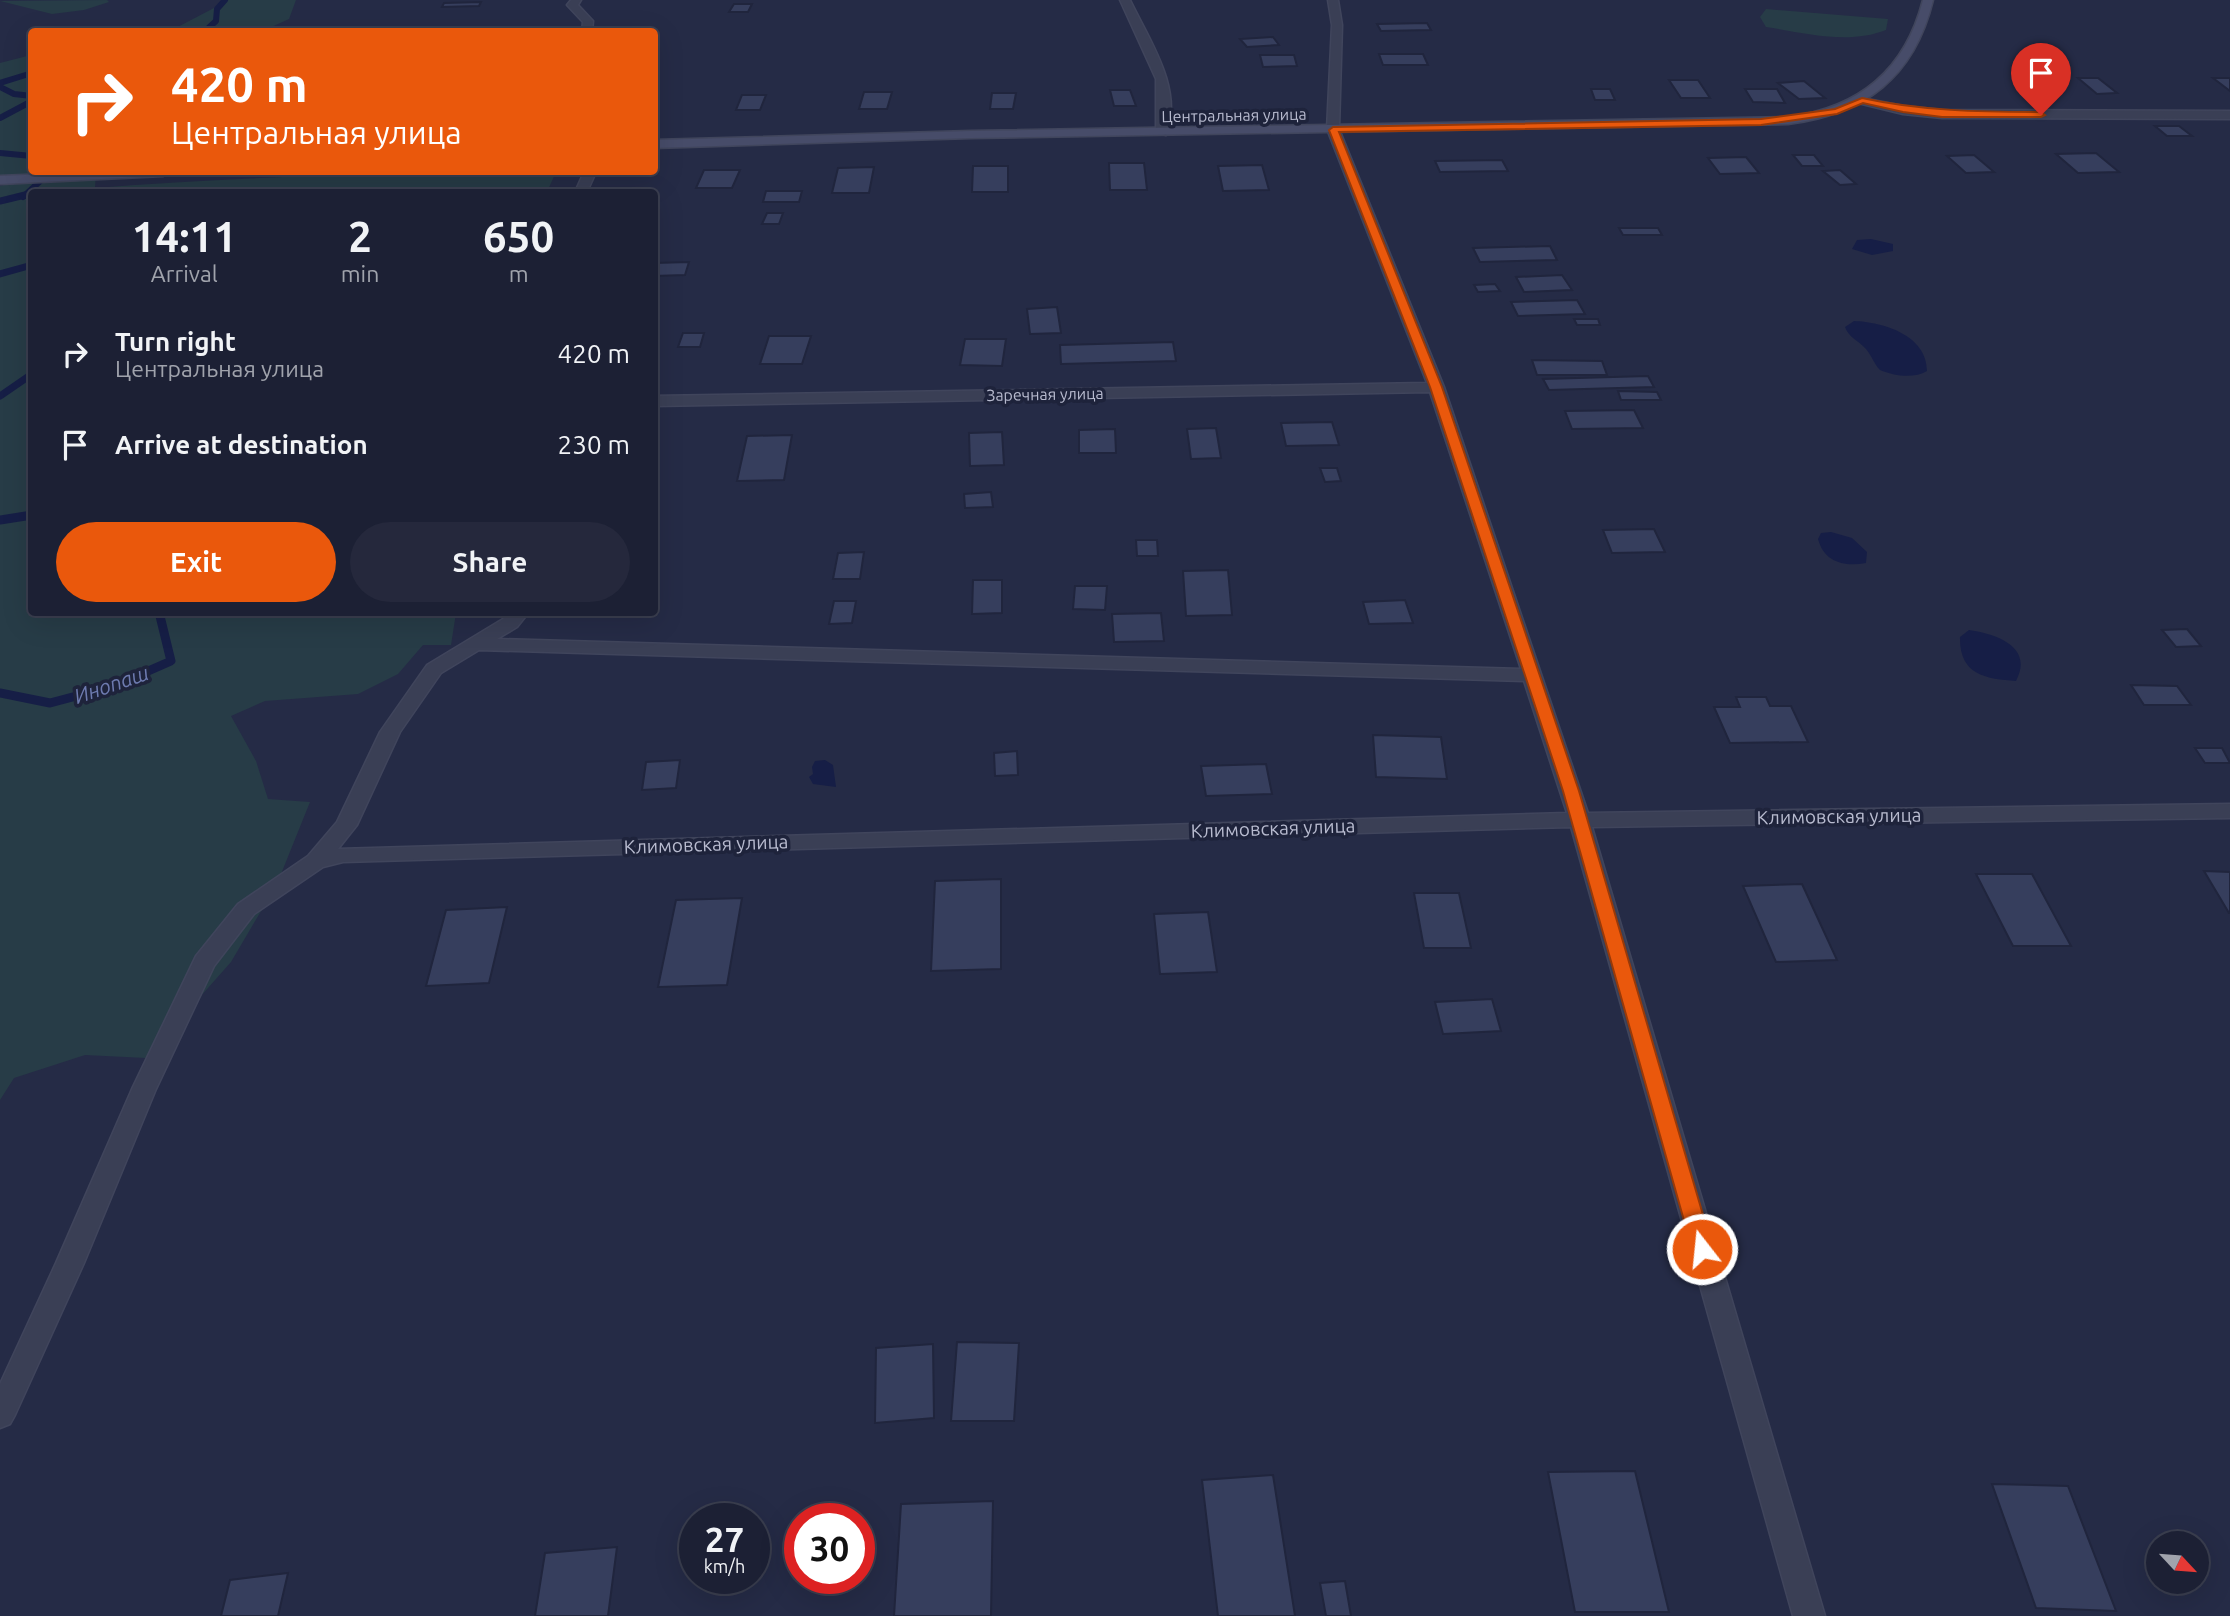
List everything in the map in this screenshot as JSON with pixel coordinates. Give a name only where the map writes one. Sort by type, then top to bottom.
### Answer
[{"type":"street","points":[[560,0],[574,2],[588,21],[587,28]]},
{"type":"street","points":[[1125,0],[1162,79],[1162,132]]},
{"type":"street","points":[[1333,0],[1337,25],[1333,130],[1436,387],[1579,820],[1809,1616]]},
{"type":"street","points":[[1862,101],[1890,74],[1903,56],[1918,29],[1928,0]]},
{"type":"street","points":[[1862,101],[1903,110],[1942,114],[2230,115]]},
{"type":"street","name":"Центральная улица","points":[[658,144],[872,136],[1761,122],[1837,111],[1862,101]]},
{"type":"street","points":[[0,180],[99,175]]},
{"type":"street","name":"Заречная улица","points":[[658,401],[1436,387]]},
{"type":"street","points":[[0,1415],[70,1262],[144,1089],[204,962],[246,909],[316,861],[346,825],[390,732],[434,669],[478,644],[516,616]]},
{"type":"street","points":[[478,644],[506,647],[1532,675]]},
{"type":"street","name":"Климовская улица","points":[[316,861],[343,855],[1579,820],[2230,811]]},
{"type":"shaded area","points":[[223,0],[296,0],[289,19],[269,28],[176,28],[214,8]]},
{"type":"shaded area","points":[[0,1],[109,2],[84,10],[52,14]]},
{"type":"shaded area","points":[[1766,9],[1888,19],[1886,30],[1872,34],[1857,37],[1827,36],[1766,27],[1760,17]]},
{"type":"shaded area","points":[[28,56],[28,175],[96,175],[95,188],[325,176],[555,175],[548,189],[28,189],[28,616],[456,616],[451,645],[423,645],[398,674],[358,694],[265,701],[231,716],[256,761],[268,799],[310,802],[277,884],[231,962],[146,1058],[85,1055],[14,1078],[0,1100],[0,186],[4,185],[3,177],[0,177],[0,63]]},
{"type":"water","points":[[1871,239],[1893,244],[1893,251],[1872,255],[1852,249],[1857,240]]},
{"type":"water","points":[[1854,321],[1878,324],[1912,340],[1920,348],[1927,371],[1904,376],[1880,370],[1866,349],[1847,331],[1845,327]]},
{"type":"water","points":[[1831,532],[1852,538],[1867,552],[1866,563],[1850,564],[1830,558],[1818,539],[1821,533]]},
{"type":"water","points":[[1969,630],[1991,635],[2010,644],[2020,659],[2016,681],[1994,679],[1969,667],[1961,650],[1960,637]]},
{"type":"water","points":[[825,760],[833,765],[836,787],[813,784],[809,777],[813,774],[815,761]]},
{"type":"building","points":[[481,2],[479,6],[442,7],[444,3]]},
{"type":"building","points":[[734,4],[752,4],[748,12],[729,12]]},
{"type":"building","points":[[1427,23],[1431,30],[1381,31],[1377,24]]},
{"type":"building","points":[[1273,37],[1279,45],[1247,47],[1240,39]]},
{"type":"building","points":[[1379,54],[1423,54],[1428,65],[1383,65]]},
{"type":"building","points":[[1260,55],[1294,55],[1297,66],[1263,67]]},
{"type":"building","points":[[2078,78],[2098,78],[2117,93],[2097,94]]},
{"type":"building","points":[[2213,78],[2230,78],[2230,91]]},
{"type":"building","points":[[1669,80],[1698,80],[1710,98],[1681,98]]},
{"type":"building","points":[[1804,81],[1825,98],[1799,99],[1778,83]]},
{"type":"building","points":[[1591,89],[1610,89],[1615,100],[1595,100]]},
{"type":"building","points":[[1745,89],[1777,89],[1785,103],[1753,102]]},
{"type":"building","points":[[1110,90],[1130,90],[1136,106],[1114,106]]},
{"type":"building","points":[[864,92],[892,92],[887,109],[859,109]]},
{"type":"building","points":[[992,93],[1016,93],[1013,109],[990,109]]},
{"type":"building","points":[[742,95],[766,95],[760,110],[736,110]]},
{"type":"building","points":[[2155,126],[2179,126],[2192,136],[2167,136]]},
{"type":"building","points":[[2096,153],[2119,172],[2078,173],[2056,154]]},
{"type":"building","points":[[1793,155],[1814,155],[1823,166],[1802,166]]},
{"type":"building","points":[[1974,155],[1994,172],[1966,173],[1947,156]]},
{"type":"building","points":[[1746,157],[1759,173],[1720,174],[1708,158]]},
{"type":"building","points":[[1502,160],[1508,171],[1440,172],[1435,161]]},
{"type":"building","points":[[1109,163],[1144,163],[1147,190],[1110,190]]},
{"type":"building","points":[[1262,165],[1269,190],[1223,191],[1218,166]]},
{"type":"building","points":[[973,166],[1008,166],[1008,192],[972,192]]},
{"type":"building","points":[[874,167],[869,193],[832,193],[838,168]]},
{"type":"building","points":[[704,170],[740,170],[732,188],[696,188]]},
{"type":"building","points":[[1840,170],[1856,184],[1840,185],[1823,171]]},
{"type":"building","points":[[766,191],[802,191],[799,202],[763,202]]},
{"type":"building","points":[[767,213],[783,213],[779,224],[762,224]]},
{"type":"building","points":[[1619,228],[1658,228],[1662,235],[1623,235]]},
{"type":"building","points":[[1550,246],[1557,260],[1480,262],[1473,248]]},
{"type":"building","points":[[689,262],[685,275],[658,276],[658,263]]},
{"type":"building","points":[[1562,275],[1572,290],[1524,292],[1516,277]]},
{"type":"building","points":[[1495,284],[1500,291],[1478,292],[1474,285]]},
{"type":"building","points":[[1577,300],[1585,314],[1518,316],[1511,302]]},
{"type":"building","points":[[1057,307],[1061,333],[1030,334],[1027,309]]},
{"type":"building","points":[[1574,319],[1598,319],[1600,325],[1577,325]]},
{"type":"building","points":[[683,333],[704,333],[700,347],[678,347]]},
{"type":"building","points":[[769,336],[811,336],[802,364],[760,364]]},
{"type":"building","points":[[965,339],[1006,339],[1002,366],[960,365]]},
{"type":"building","points":[[1173,342],[1176,361],[1061,364],[1060,345]]},
{"type":"building","points":[[1532,360],[1602,361],[1607,375],[1537,375]]},
{"type":"building","points":[[1648,376],[1654,387],[1549,390],[1543,379]]},
{"type":"building","points":[[1618,391],[1657,392],[1661,400],[1621,400]]},
{"type":"building","points":[[1634,410],[1643,428],[1572,429],[1565,411]]},
{"type":"building","points":[[1332,422],[1339,445],[1286,446],[1281,423]]},
{"type":"building","points":[[1216,428],[1221,458],[1191,459],[1187,429]]},
{"type":"building","points":[[1115,429],[1116,453],[1079,453],[1079,430]]},
{"type":"building","points":[[1002,432],[1004,465],[970,466],[969,433]]},
{"type":"building","points":[[792,435],[784,480],[737,481],[747,436]]},
{"type":"building","points":[[1320,468],[1337,468],[1341,481],[1325,482]]},
{"type":"building","points":[[991,492],[993,507],[965,508],[964,494]]},
{"type":"building","points":[[1654,529],[1665,552],[1612,553],[1603,530]]},
{"type":"building","points":[[1136,540],[1157,540],[1158,556],[1137,556]]},
{"type":"building","points":[[864,552],[860,579],[833,579],[838,553]]},
{"type":"building","points":[[1228,570],[1232,615],[1186,616],[1183,571]]},
{"type":"building","points":[[973,580],[1002,580],[1002,613],[972,614]]},
{"type":"building","points":[[1075,586],[1107,586],[1105,610],[1073,609]]},
{"type":"building","points":[[1405,600],[1413,623],[1369,624],[1363,602]]},
{"type":"building","points":[[834,601],[856,601],[852,623],[829,624]]},
{"type":"building","points":[[1161,613],[1164,641],[1114,642],[1112,614]]},
{"type":"building","points":[[2187,629],[2201,646],[2176,647],[2162,630]]},
{"type":"building","points":[[2131,685],[2177,686],[2191,705],[2144,705]]},
{"type":"building","points":[[1736,697],[1766,697],[1770,706],[1791,706],[1808,742],[1730,743],[1714,707],[1740,707]]},
{"type":"building","points":[[1373,735],[1441,737],[1447,779],[1376,777]]},
{"type":"building","points":[[2195,748],[2222,748],[2230,763],[2205,763]]},
{"type":"building","points":[[1017,751],[1018,775],[995,776],[994,753]]},
{"type":"building","points":[[680,760],[676,788],[642,790],[646,762]]},
{"type":"building","points":[[1266,764],[1272,794],[1206,796],[1201,766]]},
{"type":"building","points":[[2204,871],[2230,872],[2230,913],[2229,913]]},
{"type":"building","points":[[1976,874],[2032,874],[2071,946],[2013,946]]},
{"type":"building","points":[[1001,879],[1001,969],[931,971],[935,881]]},
{"type":"building","points":[[1802,884],[1837,960],[1776,962],[1743,886]]},
{"type":"building","points":[[1414,893],[1459,893],[1471,948],[1424,948]]},
{"type":"building","points":[[742,898],[727,985],[658,987],[676,900]]},
{"type":"building","points":[[507,907],[489,983],[426,986],[446,910]]},
{"type":"building","points":[[1208,912],[1217,972],[1160,974],[1154,914]]},
{"type":"building","points":[[1492,999],[1501,1031],[1443,1034],[1435,1002]]},
{"type":"building","points":[[957,1342],[1019,1343],[1014,1421],[951,1421]]},
{"type":"building","points":[[933,1344],[934,1418],[875,1423],[876,1348]]},
{"type":"building","points":[[1635,1471],[1669,1612],[1575,1612],[1548,1472]]},
{"type":"building","points":[[1273,1475],[1295,1616],[1218,1616],[1202,1480]]},
{"type":"building","points":[[1992,1484],[2068,1486],[2116,1611],[2036,1608]]},
{"type":"building","points":[[993,1501],[991,1616],[894,1616],[901,1504]]},
{"type":"building","points":[[617,1547],[608,1616],[535,1616],[545,1553]]},
{"type":"building","points":[[288,1573],[278,1616],[221,1616],[230,1580]]},
{"type":"building","points":[[1345,1581],[1351,1616],[1326,1616],[1320,1583]]},
{"type":"waterway","name":"Инопаш","points":[[208,28],[216,21],[217,9],[225,0]]},
{"type":"waterway","name":"Инопаш","points":[[0,83],[28,74]]},
{"type":"waterway","name":"Инопаш","points":[[0,87],[14,94],[28,96]]},
{"type":"waterway","name":"Инопаш","points":[[0,118],[28,103]]},
{"type":"waterway","name":"Инопаш","points":[[0,153],[28,156]]},
{"type":"waterway","name":"Инопаш","points":[[32,189],[47,175]]},
{"type":"waterway","name":"Инопаш","points":[[23,197],[28,192]]},
{"type":"waterway","name":"Инопаш","points":[[0,201],[25,195]]},
{"type":"waterway","name":"Инопаш","points":[[0,274],[28,266]]},
{"type":"waterway","name":"Инопаш","points":[[0,396],[28,377]]},
{"type":"waterway","name":"Инопаш","points":[[0,520],[28,516]]},
{"type":"waterway","name":"Инопаш","points":[[0,693],[50,703],[114,686],[171,661],[160,616]]},
{"type":"route","points":[[1702,1249],[1571,791],[1436,387],[1333,130],[1761,122],[1837,111],[1862,101],[1903,110],[1942,114],[2041,115]]}]
